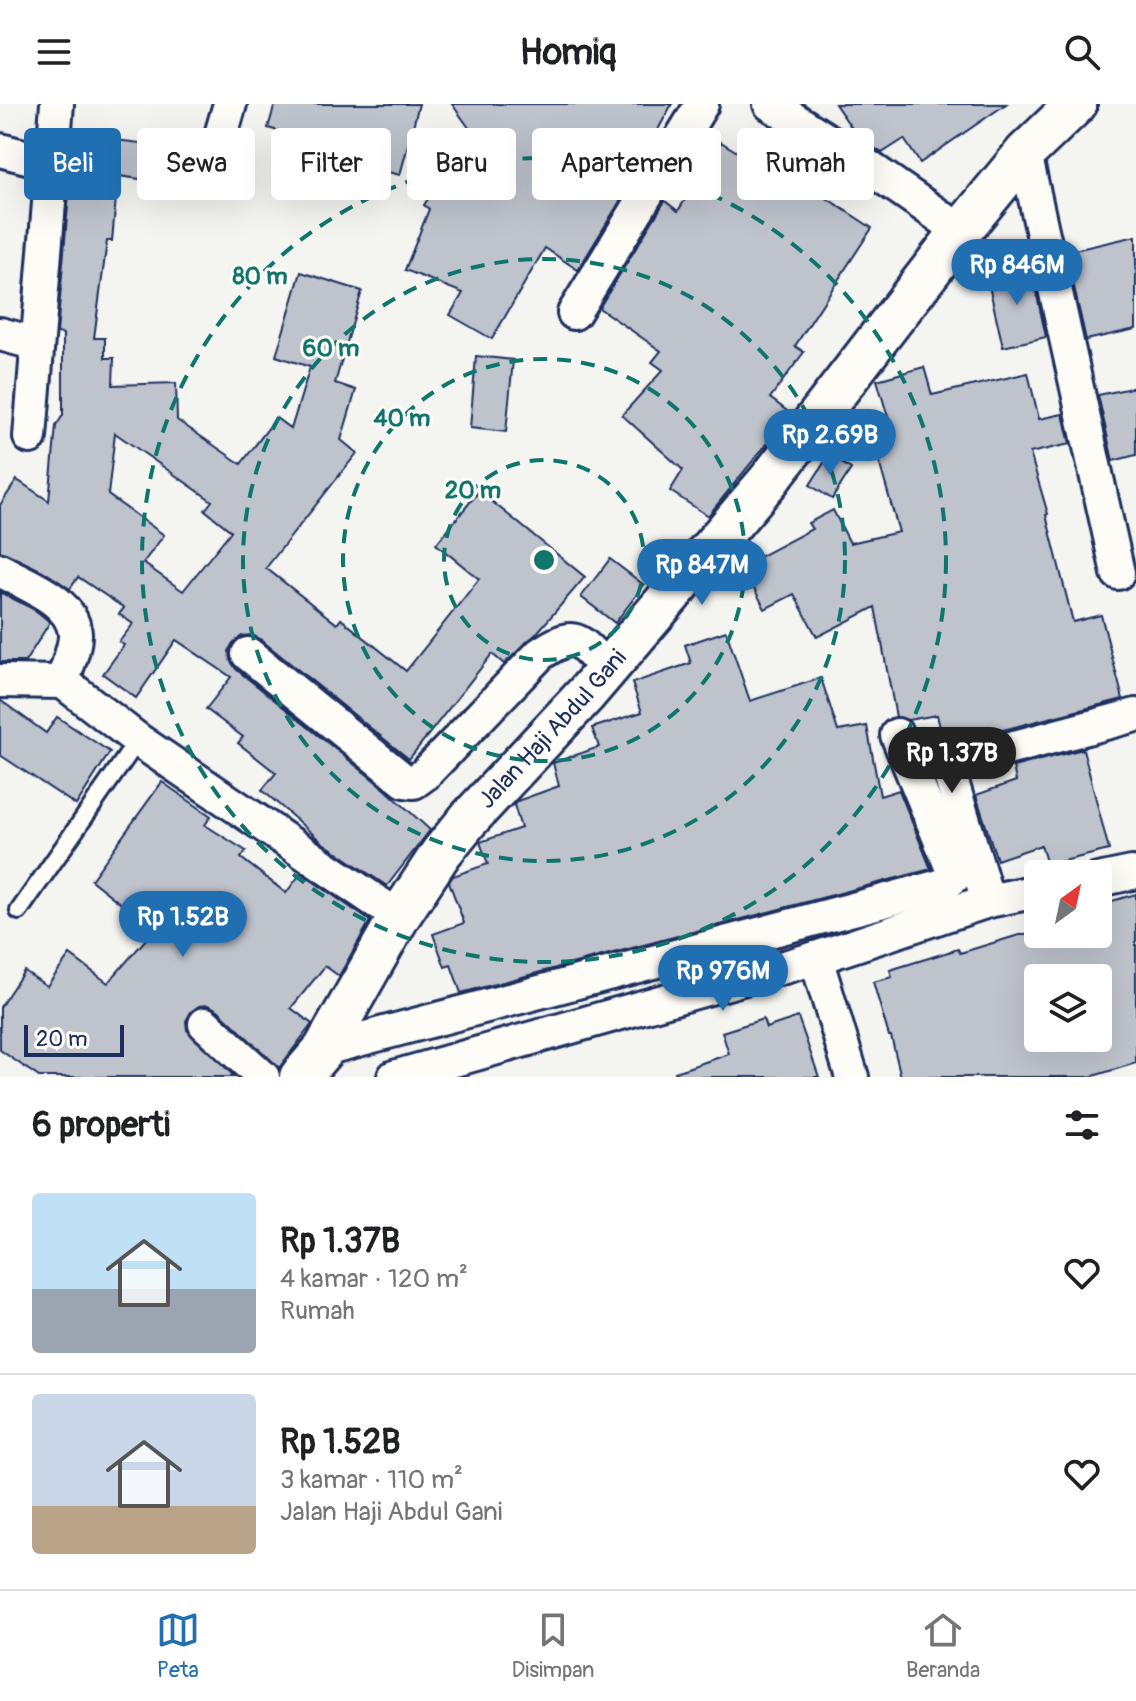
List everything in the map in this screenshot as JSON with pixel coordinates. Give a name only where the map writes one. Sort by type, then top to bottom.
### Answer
[{"type":"street","points":[[56,128],[57,104]]},
{"type":"street","points":[[223,128],[230,104]]},
{"type":"street","points":[[574,313],[702,104]]},
{"type":"street","points":[[770,104],[961,231]]},
{"type":"street","name":"Jalan Haji Abdul Gani","points":[[312,1063],[441,853],[607,669],[769,480],[961,231],[1025,153],[1076,104]]},
{"type":"street","points":[[0,150],[24,156]]},
{"type":"street","points":[[1025,153],[1118,573]]},
{"type":"street","points":[[30,437],[51,200]]},
{"type":"street","points":[[0,334],[37,344]]},
{"type":"street","points":[[0,570],[55,601],[68,612],[75,634],[63,682]]},
{"type":"street","points":[[248,654],[405,781],[414,782],[540,654],[561,639],[571,639],[584,645],[607,669]]},
{"type":"street","points":[[0,681],[63,682],[138,740],[399,917]]},
{"type":"street","points":[[988,901],[949,772],[953,766],[958,762],[1136,715]]},
{"type":"street","points":[[312,1063],[944,885],[955,876],[897,735]]},
{"type":"street","points":[[1112,877],[1132,873]]},
{"type":"street","points":[[394,1077],[816,958],[988,901],[1024,894]]},
{"type":"street","points":[[816,958],[852,1077]]},
{"type":"street","points":[[205,1024],[263,1077]]},
{"type":"lane","points":[[19,911],[138,740]]},
{"type":"building","points":[[275,104],[419,104],[413,128],[407,128],[407,149],[400,175],[391,173],[391,128],[268,128]]},
{"type":"building","points":[[452,104],[672,104],[659,128],[532,128],[532,200],[621,200],[578,270],[545,248],[492,339],[450,315],[463,293],[405,270],[429,209],[424,205],[427,200],[516,200],[516,128],[469,128]]},
{"type":"building","points":[[835,104],[1006,104],[920,163],[904,139],[882,153],[874,148],[874,128],[852,128]]},
{"type":"building","points":[[121,141],[137,143],[137,179],[121,176]]},
{"type":"building","points":[[721,142],[737,152],[737,200],[829,200],[872,228],[795,346],[804,352],[770,398],[791,414],[708,516],[670,491],[683,470],[622,415],[663,370],[652,362],[661,351],[599,308],[665,201],[678,211],[685,200],[721,200]]},
{"type":"building","points":[[68,200],[116,200],[112,241],[107,241],[94,338],[105,338],[105,358],[114,358],[113,385],[176,383],[177,420],[241,464],[276,418],[291,429],[310,367],[276,356],[301,272],[362,291],[335,383],[356,390],[341,440],[357,453],[266,568],[337,624],[341,619],[406,671],[479,579],[436,544],[479,491],[585,577],[536,634],[504,664],[492,654],[409,759],[260,639],[252,635],[242,636],[233,643],[229,650],[230,660],[236,669],[385,789],[430,830],[387,886],[323,843],[262,790],[276,773],[238,743],[243,737],[206,709],[231,677],[176,640],[136,698],[103,674],[124,645],[119,642],[133,624],[119,614],[124,608],[78,577],[70,589],[43,571],[0,551],[0,505],[17,480],[49,501],[56,426],[63,415],[63,334],[57,333]],"holes":[[[115,433],[212,501],[205,510],[231,531],[183,591],[143,563],[164,535],[108,495]]]},
{"type":"building","points":[[1136,236],[1136,329],[1086,340],[1066,252]]},
{"type":"building","points":[[1031,268],[1046,337],[1003,347],[987,277]]},
{"type":"building","points":[[476,356],[513,360],[506,432],[470,428]]},
{"type":"building","points":[[924,367],[932,395],[1028,373],[1039,419],[1063,414],[1070,444],[1030,453],[1048,514],[1073,622],[1101,615],[1123,699],[944,745],[937,715],[908,720],[896,717],[875,607],[817,637],[794,594],[765,609],[742,566],[812,529],[808,523],[833,510],[850,543],[899,532],[870,430],[890,424],[877,380]]},
{"type":"building","points":[[1136,387],[1136,455],[1113,461],[1098,395]]},
{"type":"building","points":[[829,455],[851,469],[832,499],[810,485]]},
{"type":"building","points":[[610,559],[644,585],[615,623],[581,597]]},
{"type":"building","points":[[0,592],[35,610],[50,622],[25,662],[0,662]]},
{"type":"building","points":[[726,631],[750,701],[821,678],[838,731],[867,726],[880,796],[899,790],[931,869],[461,993],[451,965],[445,967],[433,934],[464,923],[449,882],[453,876],[488,864],[480,842],[521,828],[514,805],[517,801],[559,786],[553,763],[599,747],[592,728],[642,712],[632,683],[691,663],[685,645]]},
{"type":"building","points":[[0,700],[46,733],[57,717],[110,752],[76,805],[0,755]]},
{"type":"building","points":[[1083,749],[1109,850],[1068,860],[1046,860],[1041,845],[997,860],[976,795],[1016,781],[1013,767]]},
{"type":"building","points":[[162,782],[211,816],[205,825],[246,851],[241,858],[286,893],[301,873],[370,921],[339,976],[325,966],[291,1008],[312,1024],[279,1068],[218,1010],[208,1005],[199,1006],[191,1012],[186,1021],[187,1030],[235,1077],[39,1077],[0,1050],[0,1007],[24,971],[47,986],[70,955],[108,983],[154,930],[91,880]]},
{"type":"building","points":[[1136,894],[1136,1063],[1090,1077],[901,1077],[873,982],[892,977],[890,970],[958,949],[960,953],[1024,935],[1024,948],[1112,948],[1112,901]]},
{"type":"building","points":[[798,1017],[819,1077],[676,1077],[675,1072],[729,1054],[722,1032],[763,1019],[766,1028]]}]
